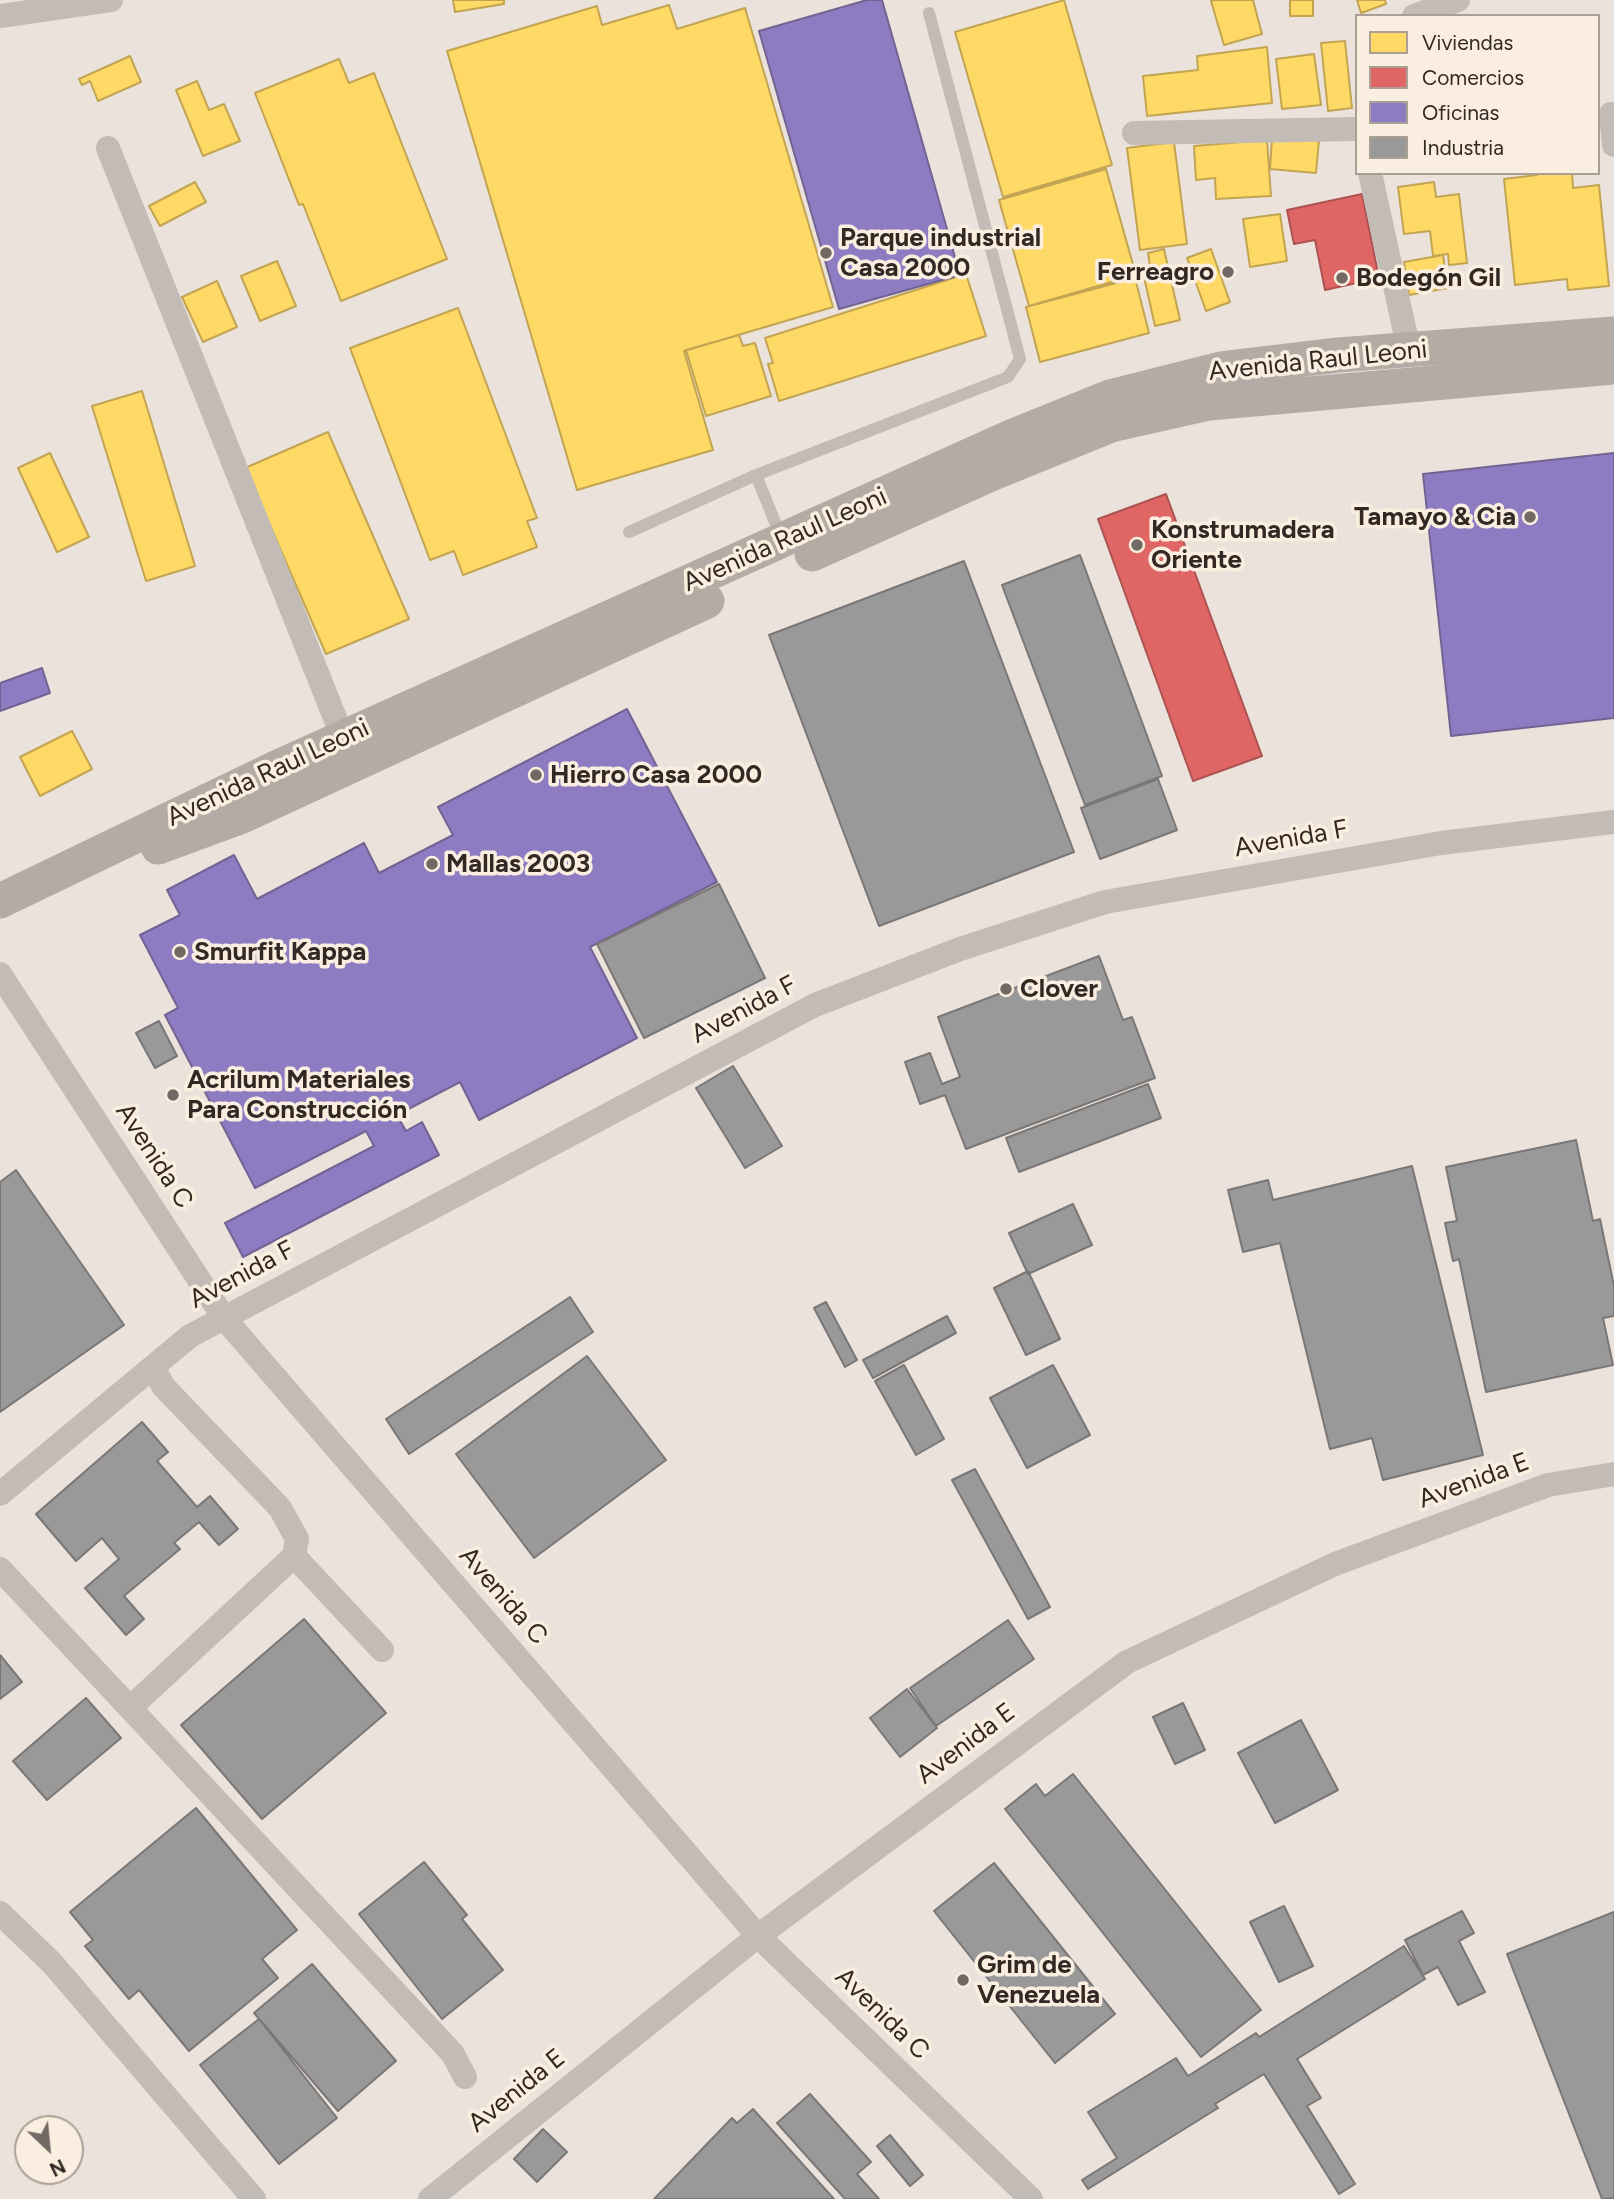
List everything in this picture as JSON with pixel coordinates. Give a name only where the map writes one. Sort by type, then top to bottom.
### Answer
[{"type":"main road","name":"Avenida Raul Leoni","points":[[0,903],[276,768],[1011,437],[1110,397],[1221,369],[1409,350],[1614,334]]},
{"type":"main road","name":"Avenida Raul Leoni","points":[[0,903],[242,816],[722,594],[993,473],[1111,425],[1209,403],[1614,367]]},
{"type":"street","points":[[0,16],[111,0]]},
{"type":"street","points":[[1420,14],[1458,0]]},
{"type":"street","points":[[1608,114],[1614,145]]},
{"type":"street","points":[[1134,133],[1355,129]]},
{"type":"street","points":[[108,148],[343,738]]},
{"type":"street","points":[[1370,175],[1409,350]]},
{"type":"street","name":"Avenida F","points":[[0,1494],[155,1368],[190,1336],[815,1005],[960,949],[1105,902],[1441,843],[1614,822]]},
{"type":"street","name":"Avenida C","points":[[0,974],[224,1318],[758,1936],[1031,2199]]},
{"type":"street","points":[[130,1707],[294,1556],[297,1539],[280,1508],[163,1386],[155,1368]]},
{"type":"street","name":"Avenida E","points":[[430,2199],[758,1936],[1127,1662],[1335,1564],[1548,1485],[1614,1474]]},
{"type":"street","points":[[294,1556],[382,1650]]},
{"type":"street","points":[[0,1569],[453,2054],[466,2077]]},
{"type":"street","points":[[0,1913],[52,1963],[254,2199]]},
{"type":"lane","points":[[629,532],[756,475],[1008,377],[1020,359],[929,13]]},
{"type":"lane","points":[[756,475],[782,541]]},
{"type":"building: Viviendas","points":[[453,0],[504,0],[504,4],[455,12]]},
{"type":"building: Viviendas","points":[[1064,0],[1112,165],[1003,197],[955,32]]},
{"type":"building: Viviendas","points":[[1253,0],[1262,34],[1224,45],[1211,1]]},
{"type":"building: Viviendas","points":[[1290,0],[1313,0],[1313,16],[1290,16]]},
{"type":"building: Viviendas","points":[[1357,0],[1385,0],[1386,4],[1361,13]]},
{"type":"building: Viviendas","points":[[669,5],[677,29],[745,8],[833,307],[684,351],[713,450],[577,490],[447,51],[597,6],[602,25]]},
{"type":"building: Viviendas","points":[[1345,41],[1352,108],[1328,111],[1321,43]]},
{"type":"building: Viviendas","points":[[1267,47],[1272,103],[1147,116],[1143,76],[1198,70],[1197,56]]},
{"type":"building: Viviendas","points":[[1314,54],[1321,105],[1282,109],[1276,59]]},
{"type":"building: Viviendas","points":[[130,56],[141,82],[98,101],[90,81],[82,85],[79,79]]},
{"type":"building: Viviendas","points":[[339,59],[349,83],[374,73],[447,259],[341,301],[303,204],[299,205],[255,93]]},
{"type":"building: Viviendas","points":[[197,81],[209,110],[224,104],[240,141],[203,156],[176,90]]},
{"type":"building: Viviendas","points":[[1272,137],[1319,140],[1316,173],[1270,169]]},
{"type":"building: Viviendas","points":[[1267,140],[1271,196],[1216,199],[1215,178],[1196,180],[1194,146]]},
{"type":"building: Viviendas","points":[[1174,142],[1187,244],[1140,250],[1127,148]]},
{"type":"building: Viviendas","points":[[1106,169],[1136,275],[1029,306],[999,200]]},
{"type":"building: Viviendas","points":[[1572,175],[1573,188],[1599,185],[1609,286],[1568,290],[1567,279],[1515,285],[1504,179]]},
{"type":"building: Viviendas","points":[[195,182],[206,202],[160,226],[149,206]]},
{"type":"building: Viviendas","points":[[1434,182],[1436,197],[1459,194],[1467,263],[1449,265],[1448,254],[1433,256],[1430,231],[1404,234],[1398,187]]},
{"type":"building: Viviendas","points":[[1280,214],[1287,261],[1250,267],[1243,219]]},
{"type":"building: Viviendas","points":[[1164,249],[1180,320],[1155,326],[1142,268],[1150,266],[1148,253]]},
{"type":"building: Viviendas","points":[[1211,249],[1230,302],[1206,311],[1187,258]]},
{"type":"building: Viviendas","points":[[1443,255],[1448,288],[1409,295],[1404,262]]},
{"type":"building: Viviendas","points":[[277,261],[296,306],[260,321],[241,276]]},
{"type":"building: Viviendas","points":[[966,274],[986,336],[779,401],[768,364],[773,363],[765,338]]},
{"type":"building: Viviendas","points":[[1135,278],[1149,333],[1040,362],[1026,307]]},
{"type":"building: Viviendas","points":[[217,281],[237,327],[203,342],[182,297]]},
{"type":"building: Viviendas","points":[[458,308],[537,518],[527,521],[537,547],[463,575],[454,551],[430,560],[350,348]]},
{"type":"building: Viviendas","points":[[739,335],[743,346],[755,343],[771,396],[706,416],[686,350]]},
{"type":"building: Viviendas","points":[[142,391],[195,566],[146,581],[92,406]]},
{"type":"building: Viviendas","points":[[328,432],[409,619],[326,654],[245,468]]},
{"type":"building: Viviendas","points":[[50,453],[89,537],[57,552],[18,468]]},
{"type":"building: Viviendas","points":[[72,731],[92,769],[40,796],[20,757]]},
{"type":"building: Comercios","points":[[1362,194],[1379,278],[1325,290],[1315,240],[1294,244],[1287,210]]},
{"type":"building: Comercios","points":[[1166,494],[1262,756],[1193,781],[1098,519]]},
{"type":"building: Oficinas","points":[[867,0],[882,0],[960,275],[839,309],[759,31]]},
{"type":"building: Oficinas","points":[[1614,453],[1614,718],[1451,736],[1423,474]]},
{"type":"building: Oficinas","points":[[42,668],[50,693],[0,711],[0,683]]},
{"type":"building: Oficinas","points":[[627,709],[717,882],[590,947],[637,1038],[479,1120],[460,1082],[397,1115],[406,1131],[422,1122],[439,1155],[243,1257],[225,1223],[374,1146],[366,1131],[255,1188],[165,1015],[178,1008],[140,935],[180,915],[167,890],[234,855],[257,899],[364,843],[379,873],[453,835],[438,807]]},
{"type":"building: Industria","points":[[1080,555],[1162,776],[1085,805],[1002,585]]},
{"type":"building: Industria","points":[[964,561],[1074,852],[879,926],[769,635]]},
{"type":"building: Industria","points":[[1158,779],[1177,830],[1100,859],[1081,808]]},
{"type":"building: Industria","points":[[719,884],[765,978],[644,1038],[597,944]]},
{"type":"building: Industria","points":[[1099,956],[1123,1020],[1132,1017],[1155,1078],[966,1149],[945,1095],[920,1104],[905,1062],[930,1053],[942,1084],[960,1077],[938,1017]]},
{"type":"building: Industria","points":[[159,1021],[177,1056],[155,1068],[136,1033]]},
{"type":"building: Industria","points":[[733,1066],[782,1146],[745,1168],[696,1088]]},
{"type":"building: Industria","points":[[1148,1084],[1161,1118],[1019,1172],[1006,1138]]},
{"type":"building: Industria","points":[[1576,1140],[1593,1221],[1600,1219],[1614,1286],[1614,1316],[1603,1318],[1613,1365],[1486,1392],[1459,1259],[1453,1261],[1445,1223],[1457,1221],[1446,1167]]},
{"type":"building: Industria","points":[[1412,1166],[1483,1455],[1383,1480],[1372,1438],[1330,1449],[1280,1243],[1243,1252],[1228,1190],[1268,1180],[1273,1200]]},
{"type":"building: Industria","points":[[16,1170],[124,1325],[0,1412],[0,1182]]},
{"type":"building: Industria","points":[[1073,1204],[1092,1245],[1028,1274],[1009,1233]]},
{"type":"building: Industria","points":[[1028,1271],[1060,1339],[1026,1355],[994,1288]]},
{"type":"building: Industria","points":[[570,1297],[593,1332],[409,1454],[386,1419]]},
{"type":"building: Industria","points":[[826,1302],[857,1360],[845,1367],[814,1308]]},
{"type":"building: Industria","points":[[947,1316],[956,1333],[873,1378],[863,1360]]},
{"type":"building: Industria","points":[[587,1356],[666,1460],[534,1558],[456,1454]]},
{"type":"building: Industria","points":[[904,1365],[944,1439],[916,1455],[875,1381]]},
{"type":"building: Industria","points":[[1053,1365],[1090,1435],[1027,1468],[990,1398]]},
{"type":"building: Industria","points":[[142,1422],[168,1452],[157,1461],[197,1507],[210,1496],[238,1529],[219,1545],[199,1522],[174,1543],[180,1549],[124,1596],[144,1619],[126,1635],[85,1588],[119,1559],[102,1538],[76,1561],[36,1514]]},
{"type":"building: Industria","points":[[975,1469],[1050,1607],[1028,1619],[952,1480]]},
{"type":"building: Industria","points":[[304,1619],[386,1713],[262,1819],[181,1725]]},
{"type":"building: Industria","points":[[1008,1620],[1034,1659],[936,1726],[910,1688]]},
{"type":"building: Industria","points":[[0,1655],[22,1682],[0,1699]]},
{"type":"building: Industria","points":[[907,1689],[937,1728],[900,1757],[870,1718]]},
{"type":"building: Industria","points":[[86,1698],[121,1738],[47,1800],[13,1761]]},
{"type":"building: Industria","points":[[1183,1703],[1205,1750],[1175,1764],[1153,1717]]},
{"type":"building: Industria","points":[[1301,1720],[1338,1790],[1275,1823],[1238,1753]]},
{"type":"building: Industria","points":[[1073,1774],[1261,2010],[1201,2057],[1005,1809],[1036,1784],[1045,1796]]},
{"type":"building: Industria","points":[[196,1808],[297,1930],[262,1959],[278,1978],[189,2051],[139,1990],[129,1999],[85,1946],[93,1940],[70,1912]]},
{"type":"building: Industria","points":[[424,1862],[467,1915],[462,1919],[503,1970],[442,2019],[359,1914]]},
{"type":"building: Industria","points":[[994,1863],[1115,2014],[1055,2063],[934,1911]]},
{"type":"building: Industria","points":[[1284,1906],[1313,1966],[1279,1982],[1250,1922]]},
{"type":"building: Industria","points":[[1462,1911],[1474,1933],[1459,1941],[1485,1992],[1458,2005],[1438,1967],[1423,1975],[1405,1940]]},
{"type":"building: Industria","points":[[1614,1912],[1614,2198],[1602,2199],[1507,1954]]},
{"type":"building: Industria","points":[[1404,1946],[1425,1979],[1297,2059],[1321,2098],[1307,2106],[1355,2184],[1339,2194],[1264,2074],[1215,2104],[1218,2108],[1088,2189],[1082,2180],[1117,2158],[1088,2112],[1176,2058],[1188,2076],[1256,2033],[1259,2037]]},
{"type":"building: Industria","points":[[312,1964],[396,2061],[338,2111],[254,2013]]},
{"type":"building: Industria","points":[[259,2019],[337,2118],[279,2164],[200,2065]]},
{"type":"building: Industria","points":[[810,2094],[871,2162],[857,2174],[879,2199],[845,2199],[777,2123]]},
{"type":"building: Industria","points":[[753,2109],[834,2199],[654,2199],[732,2118],[737,2123]]},
{"type":"building: Industria","points":[[543,2129],[567,2152],[537,2182],[514,2159]]},
{"type":"building: Industria","points":[[890,2135],[923,2175],[910,2186],[877,2146]]},
{"type":"place","name":"Parque industrial Casa 2000","points":[[826,253]]},
{"type":"place","name":"Ferreagro","points":[[1228,272]]},
{"type":"place","name":"Bodegón Gil","points":[[1342,278]]},
{"type":"place","name":"Tamayo & Cia","points":[[1530,517]]},
{"type":"place","name":"Konstrumadera Oriente","points":[[1137,545]]},
{"type":"place","name":"Hierro Casa 2000","points":[[536,775]]},
{"type":"place","name":"Mallas 2003","points":[[432,864]]},
{"type":"place","name":"Smurfit Kappa","points":[[180,952]]},
{"type":"place","name":"Clover","points":[[1006,989]]},
{"type":"place","name":"Acrilum Materiales Para Construcción","points":[[173,1095]]},
{"type":"place","name":"Grim de Venezuela","points":[[963,1980]]}]
